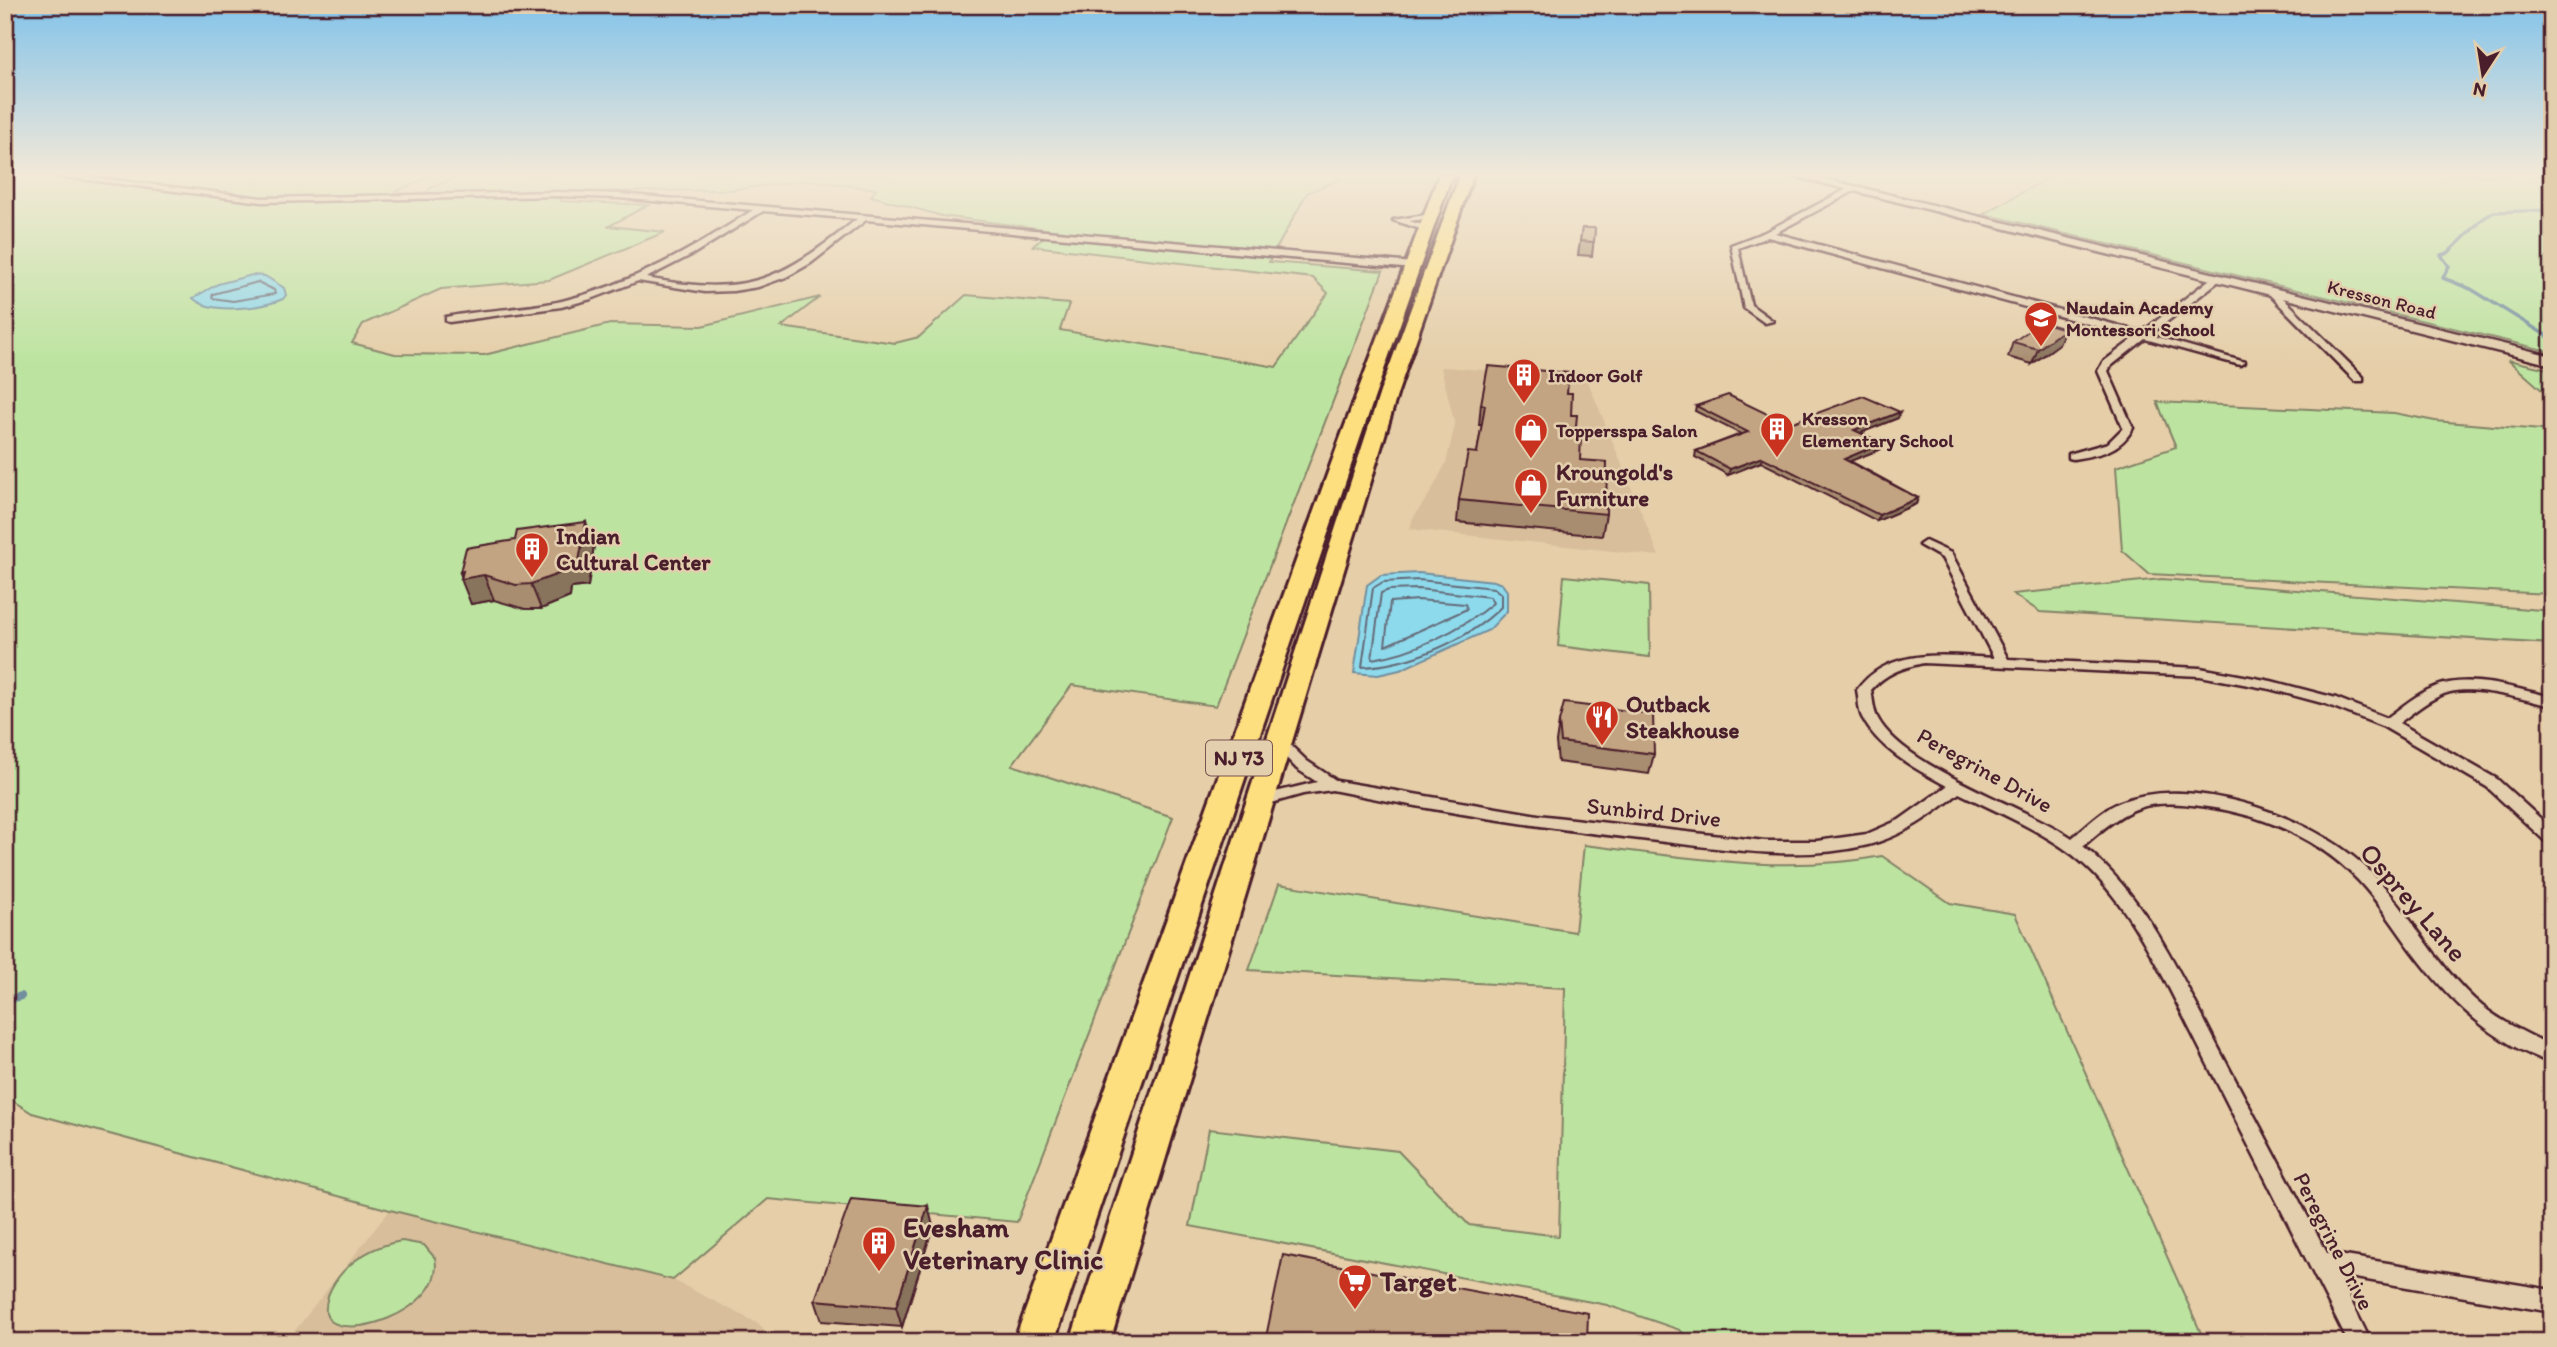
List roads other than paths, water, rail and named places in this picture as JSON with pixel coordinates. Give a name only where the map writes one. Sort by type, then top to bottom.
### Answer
[{"type":"highway","name":"NJ 73","points":[[1090,1342],[1389,392],[1426,238]]},
{"type":"highway","name":"NJ 73","points":[[1034,1342],[1350,439],[1417,277],[1437,238]]},
{"type":"main road","name":"Kresson Road","points":[[2052,238],[2547,359]]},
{"type":"street","points":[[449,319],[560,304],[587,297],[634,278],[714,238]]},
{"type":"street","points":[[634,278],[698,290],[751,287],[793,271],[837,238]]},
{"type":"street","points":[[1093,238],[1346,261],[1384,267],[1417,277]]},
{"type":"street","points":[[1760,238],[1733,250],[1746,306],[1768,321]]},
{"type":"street","points":[[1782,238],[2240,362]]},
{"type":"street","points":[[2073,456],[2103,450],[2124,438],[2128,428],[2103,371],[2107,364],[2217,278]]},
{"type":"street","points":[[2271,291],[2359,379]]},
{"type":"street","points":[[1925,545],[1947,556],[2002,661]]},
{"type":"street","name":"Peregrine Drive","points":[[2360,1342],[2321,1262],[2152,942],[2117,888],[2073,847],[1911,758],[1881,733],[1869,717],[1864,690],[1877,674],[1895,665],[1923,659],[2200,672],[2271,685],[2331,701],[2389,724],[2492,783],[2552,838]]},
{"type":"street","points":[[2389,724],[2415,703],[2451,687],[2502,691],[2552,702]]},
{"type":"street","name":"Sunbird Drive","points":[[1280,743],[1303,765],[1332,785]]},
{"type":"street","name":"Sunbird Drive","points":[[1261,801],[1302,789],[1332,785],[1428,805],[1516,819],[1678,838],[1800,848],[1871,839],[1923,813],[1959,785]]},
{"type":"street","name":"Osprey Lane","points":[[2073,847],[2124,806],[2149,799],[2177,799],[2220,805],[2283,822],[2307,833],[2345,858],[2369,880],[2459,995],[2477,1012],[2552,1055]]},
{"type":"street","points":[[2321,1262],[2552,1301]]},
{"type":"water","points":[[252,275],[265,276],[284,288],[286,295],[274,302],[236,308],[211,307],[193,298],[218,284]]},
{"type":"water","points":[[1419,573],[1502,584],[1507,591],[1507,611],[1489,630],[1400,670],[1378,675],[1354,673],[1367,585],[1381,575]]},
{"type":"waterway","points":[[2464,238],[2448,253],[2441,255],[2449,266],[2443,278],[2471,289],[2552,339]]},
{"type":"waterway","points":[[5,1001],[21,996]]},
{"type":"waterway","points":[[15,998],[22,996]]},
{"type":"place","name":"Naudain Academy Montessori School","points":[[2041,348]]},
{"type":"place","name":"Indoor Golf","points":[[1524,405]]},
{"type":"place","name":"Kresson Elementary School","points":[[1777,459]]},
{"type":"place","name":"Toppersspa Salon","points":[[1531,460]]},
{"type":"place","name":"Kroungold's Furniture","points":[[1531,515]]},
{"type":"place","name":"Indian Cultural Center","points":[[532,579]]},
{"type":"place","name":"Outback Steakhouse","points":[[1602,747]]},
{"type":"place","name":"Evesham Veterinary Clinic","points":[[879,1273]]},
{"type":"place","name":"Target","points":[[1355,1311]]}]
